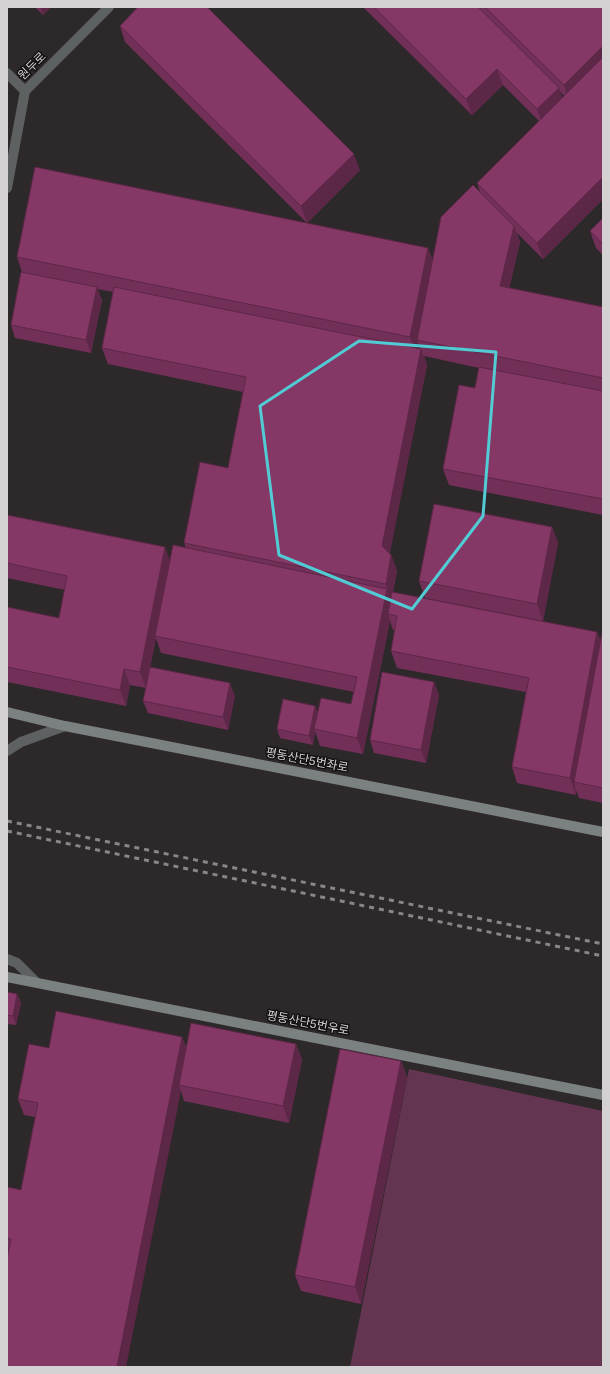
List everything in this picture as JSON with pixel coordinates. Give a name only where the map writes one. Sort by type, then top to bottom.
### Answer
[{"type":"street","name":"원두로","points":[[7,188],[26,92],[109,7]]},
{"type":"street","points":[[7,74],[26,92]]},
{"type":"street","name":"평동산단5번좌로","points":[[7,712],[65,726],[603,832]]},
{"type":"street","points":[[7,751],[21,742],[65,726]]},
{"type":"street","points":[[7,959],[17,963],[36,982]]},
{"type":"street","name":"평동산단5번우로","points":[[7,977],[603,1095]]},
{"type":"highlighted area","points":[[359,341],[496,352],[483,516],[412,609],[279,555],[260,406]]},
{"type":"shaded area","points":[[409,1069],[603,1111],[603,1367],[350,1367]]},
{"type":"building","points":[[138,7],[207,7],[354,154],[301,206],[120,26]]},
{"type":"building","points":[[374,7],[478,7],[559,88],[537,109],[497,69],[466,99]]},
{"type":"building","points":[[485,7],[603,7],[603,46],[564,85]]},
{"type":"building","points":[[603,57],[603,177],[537,243],[477,183]]},
{"type":"building","points":[[35,167],[428,248],[410,337],[17,257]]},
{"type":"building","points":[[473,185],[514,226],[500,286],[603,307],[603,378],[417,340],[441,217]]},
{"type":"building","points":[[603,218],[603,244],[590,231]]},
{"type":"building","points":[[21,272],[97,287],[86,340],[11,325]]},
{"type":"building","points":[[114,287],[421,349],[382,546],[391,555],[386,584],[184,543],[200,462],[228,468],[246,377],[102,348]]},
{"type":"building","points":[[479,367],[603,391],[603,499],[443,469],[459,385],[475,388]]},
{"type":"building","points":[[434,504],[552,527],[537,604],[419,581]]},
{"type":"building","points":[[7,515],[165,547],[140,672],[124,669],[120,690],[7,667],[7,607],[59,618],[67,576],[7,563]]},
{"type":"building","points":[[173,545],[387,589],[357,738],[314,729],[321,698],[351,704],[357,677],[155,636]]},
{"type":"building","points":[[392,592],[597,632],[570,778],[512,767],[529,678],[391,651],[397,616],[388,614]]},
{"type":"building","points":[[602,633],[603,634],[603,788],[574,782]]},
{"type":"building","points":[[150,667],[230,683],[223,717],[143,701]]},
{"type":"building","points":[[382,672],[434,682],[421,750],[370,740]]},
{"type":"building","points":[[283,699],[315,706],[309,736],[277,729]]},
{"type":"building","points":[[7,992],[17,994],[13,1016],[7,1015]]},
{"type":"building","points":[[56,1011],[182,1037],[117,1367],[7,1367],[7,1258],[11,1239],[7,1238],[7,1187],[21,1190],[38,1103],[18,1099],[29,1044],[49,1048]]},
{"type":"building","points":[[191,1023],[296,1044],[283,1106],[179,1085]]},
{"type":"building","points":[[340,1049],[401,1061],[355,1287],[295,1275]]},
{"type":"railway","points":[[7,821],[603,944]]},
{"type":"railway","points":[[7,831],[603,956]]}]
